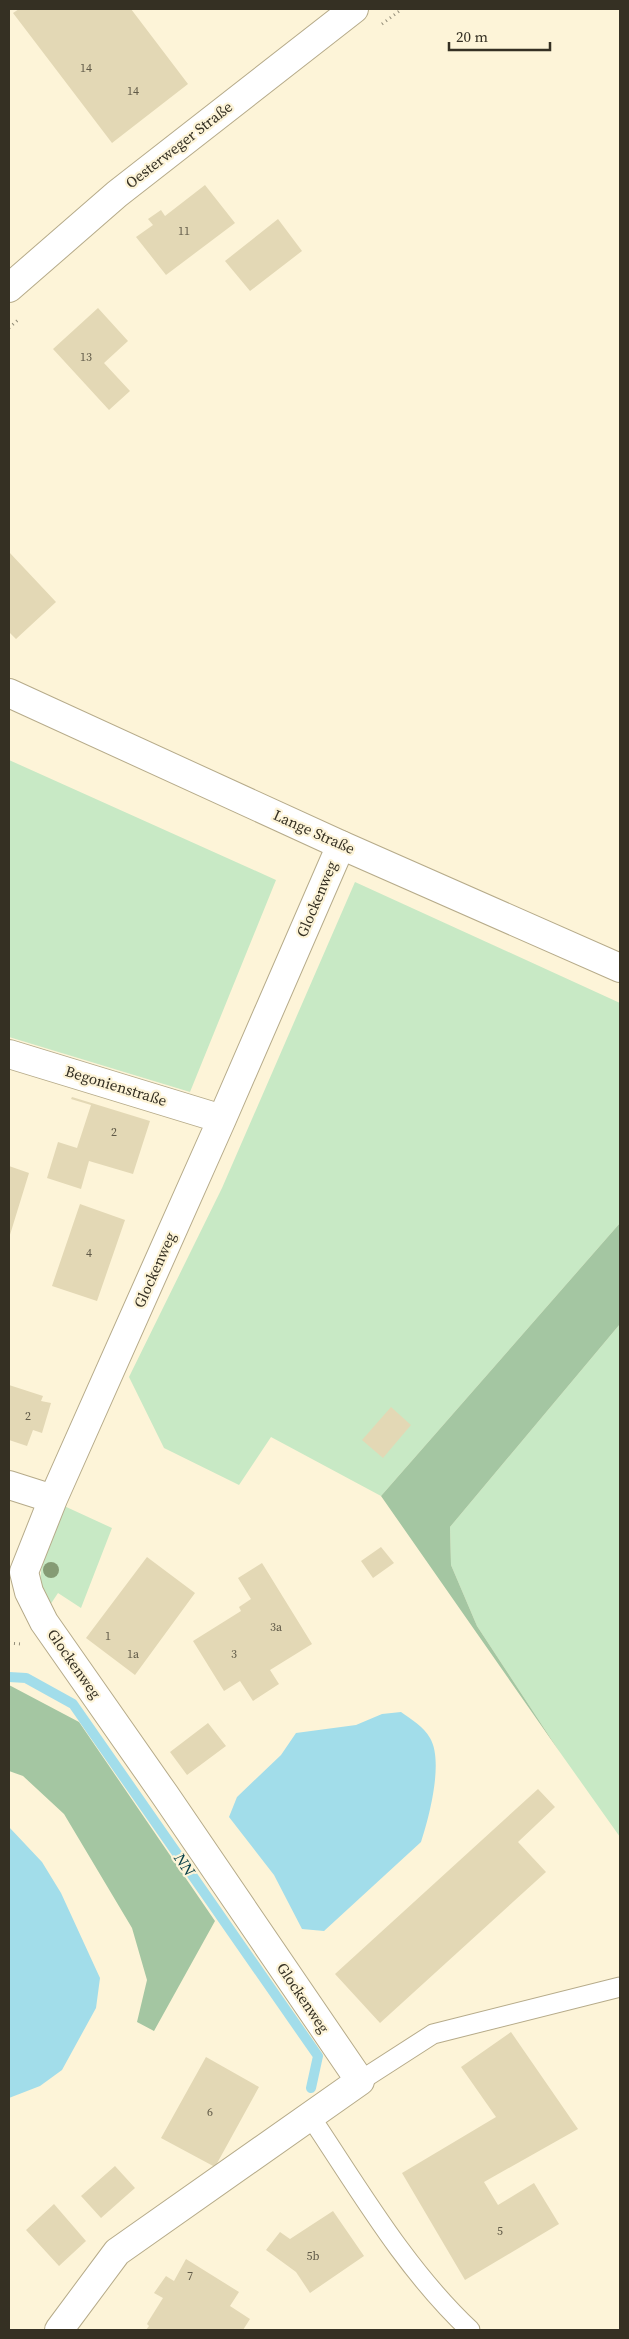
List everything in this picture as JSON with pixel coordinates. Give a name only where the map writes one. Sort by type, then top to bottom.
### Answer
[{"type":"street","name":"Oesterweger Straße","points":[[9,288],[117,194],[354,9]]},
{"type":"street","name":"Lange Straße","points":[[9,693],[620,968]]},
{"type":"street","name":"Glockenweg","points":[[341,844],[222,1119],[53,1499],[24,1572],[29,1592],[44,1622],[165,1795],[360,2081]]},
{"type":"street","name":"Begonienstraße","points":[[9,1054],[222,1119]]},
{"type":"street","points":[[9,1485],[53,1499]]},
{"type":"street","points":[[59,2330],[117,2252],[360,2081]]},
{"type":"lane","points":[[360,2081],[433,2034],[620,1987]]},
{"type":"lane","points":[[310,2116],[407,2260],[452,2314],[470,2330]]},
{"type":"green space","points":[[9,760],[276,880],[190,1092],[9,1037]]},
{"type":"green space","points":[[355,882],[620,1003],[620,1223],[381,1496],[271,1437],[239,1485],[164,1448],[129,1377],[222,1188]]},
{"type":"green space","points":[[620,1223],[620,1324],[450,1527],[451,1565],[477,1626],[559,1751],[381,1496]]},
{"type":"green space","points":[[620,1324],[620,1837],[559,1751],[477,1626],[451,1565],[450,1527]]},
{"type":"green space","points":[[62,1505],[112,1528],[81,1608],[58,1593],[48,1608],[40,1585],[43,1547]]},
{"type":"green space","points":[[9,1685],[79,1722],[215,1921],[154,2031],[137,2022],[147,1980],[132,1928],[64,1814],[23,1776],[9,1771]]},
{"type":"water","points":[[401,1712],[424,1730],[430,1738],[436,1761],[434,1790],[421,1842],[324,1931],[302,1929],[274,1875],[229,1817],[237,1797],[281,1755],[296,1733],[356,1725],[382,1714]]},
{"type":"water","points":[[9,1827],[42,1862],[61,1893],[100,1978],[96,2008],[62,2070],[40,2086],[9,2098]]},
{"type":"building","points":[[19,9],[131,9],[188,84],[112,143],[13,13]]},
{"type":"building","points":[[205,185],[235,223],[166,275],[136,237],[153,225],[148,219],[161,210],[165,216]]},
{"type":"building","points":[[278,219],[302,251],[250,291],[225,261]]},
{"type":"building","points":[[98,308],[128,341],[104,363],[130,391],[109,410],[53,349]]},
{"type":"building","points":[[9,552],[56,602],[16,639],[9,632]]},
{"type":"building","points":[[72,1097],[150,1121],[133,1174],[89,1161],[81,1189],[47,1178],[58,1142],[77,1148],[91,1105],[71,1099]]},
{"type":"building","points":[[9,1166],[29,1173],[9,1238]]},
{"type":"building","points":[[80,1204],[125,1220],[97,1301],[52,1286]]},
{"type":"building","points":[[9,1385],[43,1396],[41,1401],[51,1403],[42,1433],[33,1430],[27,1446],[9,1440]]},
{"type":"building","points":[[391,1407],[411,1425],[383,1458],[362,1440]]},
{"type":"building","points":[[381,1547],[394,1563],[373,1578],[361,1561]]},
{"type":"building","points":[[147,1557],[195,1593],[135,1675],[86,1638]]},
{"type":"building","points":[[262,1563],[312,1644],[270,1670],[279,1684],[253,1701],[240,1681],[224,1691],[193,1641],[241,1611],[239,1607],[251,1599],[238,1578]]},
{"type":"building","points":[[208,1723],[226,1746],[187,1775],[170,1752]]},
{"type":"building","points":[[538,1789],[555,1807],[518,1842],[546,1872],[380,2023],[335,1974]]},
{"type":"building","points":[[511,2032],[578,2129],[484,2182],[498,2205],[534,2183],[559,2224],[465,2280],[402,2173],[496,2117],[461,2067]]},
{"type":"building","points":[[206,2057],[259,2087],[215,2167],[161,2138]]},
{"type":"building","points":[[115,2166],[135,2188],[101,2218],[81,2196]]},
{"type":"building","points":[[54,2204],[86,2241],[59,2266],[26,2230]]},
{"type":"building","points":[[333,2211],[364,2256],[310,2293],[296,2272],[266,2250],[280,2232],[290,2239]]},
{"type":"building","points":[[186,2259],[239,2292],[230,2306],[250,2319],[243,2330],[146,2330],[149,2326],[148,2322],[163,2298],[154,2293],[166,2276],[174,2281]]},
{"type":"waterway","name":"NN","points":[[9,1677],[26,1678],[73,1704],[318,2056],[311,2088]]}]
